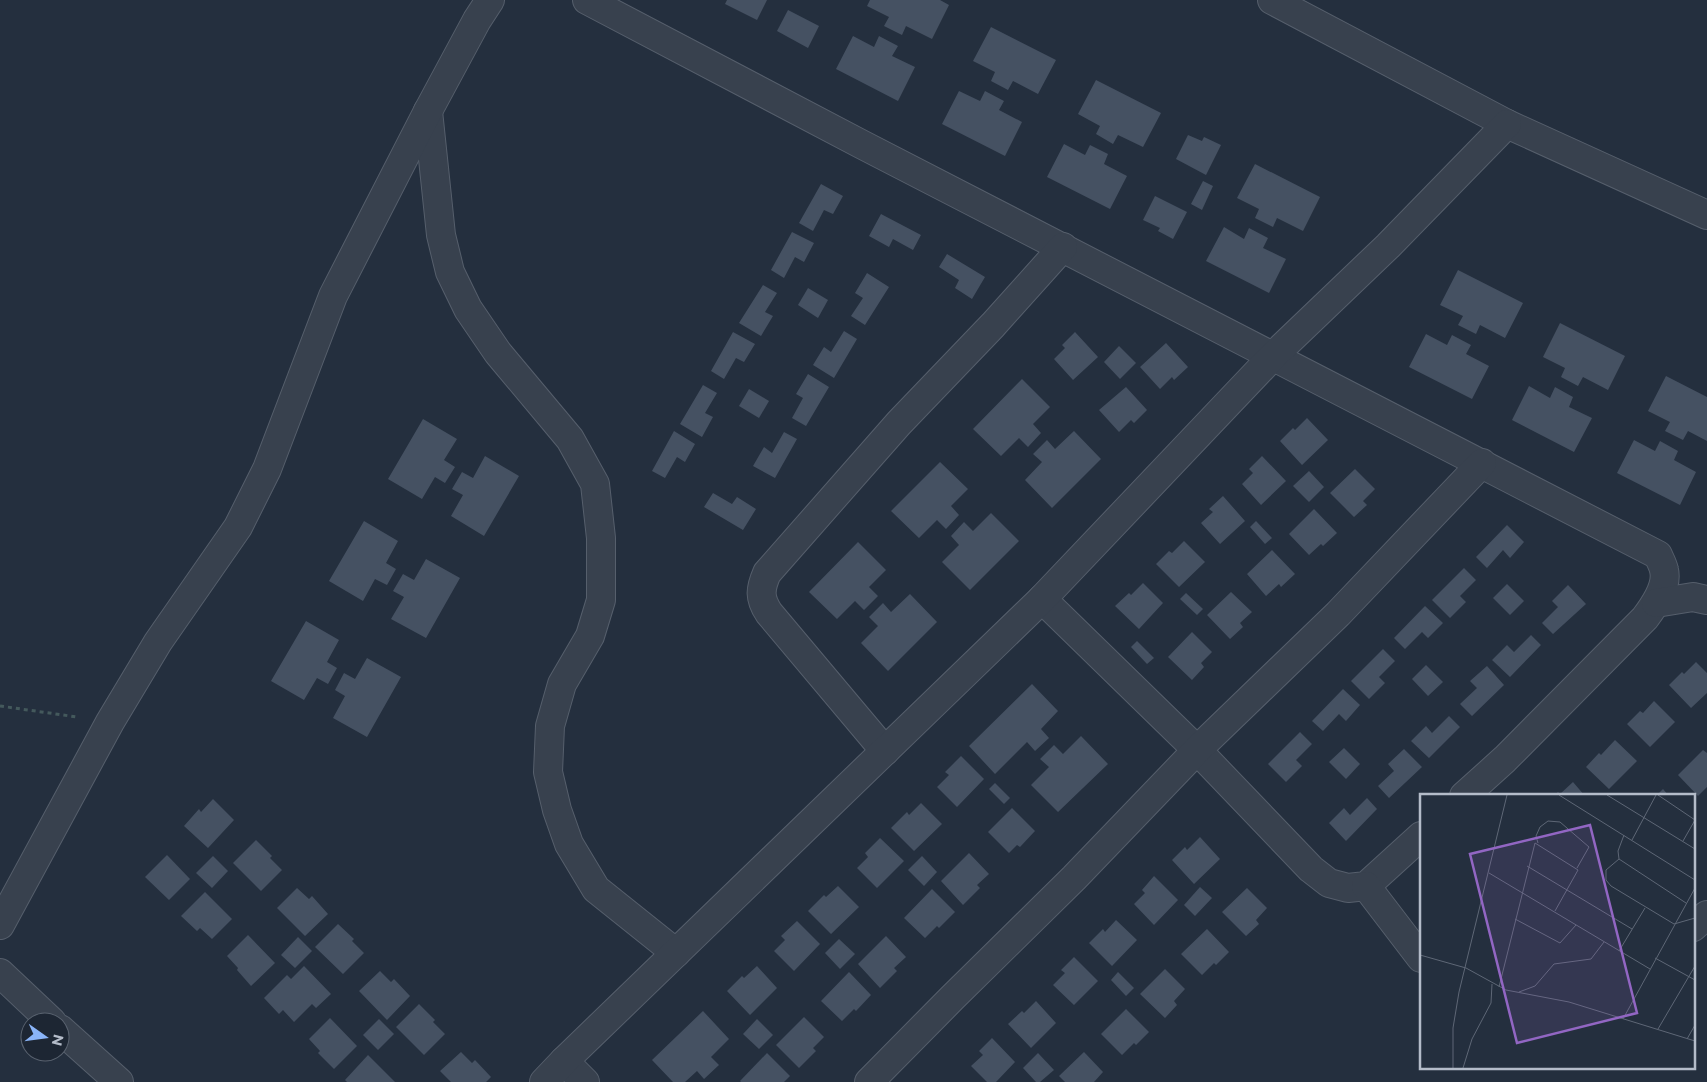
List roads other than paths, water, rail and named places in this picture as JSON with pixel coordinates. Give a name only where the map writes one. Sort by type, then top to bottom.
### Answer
[{"type":"street","points":[[0,925],[110,722],[158,642],[238,527],[267,468],[333,296],[428,111],[477,20],[490,0]]},
{"type":"street","points":[[587,0],[1658,555],[1664,572],[1662,587],[1656,603],[1638,625],[1505,759],[1466,794]]},
{"type":"street","points":[[1272,0],[1507,124],[1707,214]]},
{"type":"street","points":[[428,111],[441,235],[450,272],[468,309],[498,353],[570,439],[595,484],[601,538],[601,600],[590,636],[562,684],[550,726],[548,772],[557,810],[569,844],[596,889],[676,953]]},
{"type":"street","points":[[544,1082],[1042,599],[1273,356],[1388,246],[1507,124]]},
{"type":"street","points":[[885,751],[768,612],[762,603],[761,591],[763,581],[767,573],[899,423],[993,325],[1063,247]]},
{"type":"street","points":[[869,1082],[1074,878],[1197,750],[1338,614],[1482,463]]},
{"type":"street","points":[[1656,603],[1694,597],[1707,600]]},
{"type":"street","points":[[1042,599],[1197,750],[1311,869],[1329,883],[1348,888],[1366,886],[1420,837]]},
{"type":"street","points":[[1366,886],[1420,957]]},
{"type":"street","points":[[1694,926],[1707,916]]},
{"type":"street","points":[[0,973],[41,1012]]},
{"type":"street","points":[[70,1038],[119,1082]]},
{"type":"street","points":[[564,1061],[585,1082]]}]
